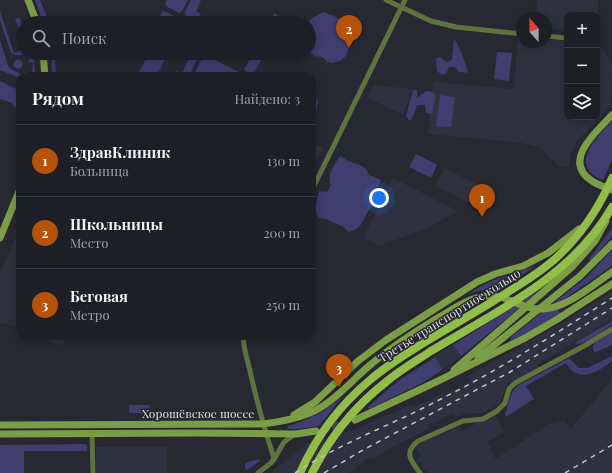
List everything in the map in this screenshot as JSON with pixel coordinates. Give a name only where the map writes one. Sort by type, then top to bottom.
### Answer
[{"type":"main road","points":[[28,0],[34,16]]},
{"type":"main road","points":[[44,60],[45,72]]},
{"type":"main road","points":[[612,115],[588,140],[583,147],[581,154],[583,171],[592,181],[612,190]]},
{"type":"main road","name":"Третье транспортное кольцо","points":[[300,473],[307,457],[325,428],[354,394],[388,366],[530,278],[555,259],[585,225],[605,193],[612,178]]},
{"type":"main road","points":[[0,238],[16,199]]},
{"type":"main road","points":[[436,382],[457,368],[573,266],[595,241],[612,208]]},
{"type":"main road","name":"Третье транспортное кольцо","points":[[312,473],[335,434],[363,401],[395,374],[521,297],[560,269],[585,244],[612,208]]},
{"type":"main road","points":[[263,424],[282,420],[307,407],[322,396],[358,361],[386,340],[477,282],[495,274],[523,266],[548,254],[585,225]]},
{"type":"main road","points":[[451,375],[493,347],[580,276],[611,245]]},
{"type":"main road","points":[[263,424],[297,418],[318,409],[334,398],[371,364],[386,353],[411,335],[469,300],[485,296],[504,298],[533,309],[544,310],[568,302],[612,272]]},
{"type":"main road","points":[[355,420],[451,375],[545,327],[612,284]]},
{"type":"main road","name":"Хорошёвское шоссе","points":[[0,425],[263,424]]},
{"type":"main road","points":[[266,434],[316,432]]},
{"type":"main road","name":"Хорошёвское шоссе","points":[[0,434],[266,434]]},
{"type":"street","points":[[386,0],[431,22],[456,27],[516,33]]},
{"type":"street","points":[[316,182],[405,0]]},
{"type":"street","points":[[552,37],[564,38]]},
{"type":"street","points":[[420,473],[411,460],[409,453],[412,446],[418,441],[465,420],[485,418],[503,406],[509,389],[515,383],[584,346],[612,329]]},
{"type":"street","points":[[244,340],[263,424]]},
{"type":"street","name":"Хорошёвское шоссе","points":[[263,424],[266,434]]},
{"type":"street","points":[[92,434],[93,473]]},
{"type":"street","points":[[266,434],[273,457],[271,463]]},
{"type":"street","points":[[258,473],[271,463],[284,442],[296,434]]},
{"type":"shaded area","points":[[35,0],[40,0],[46,14],[46,16],[41,16]]},
{"type":"shaded area","points":[[167,0],[188,0],[182,11],[179,13],[166,6],[165,4]]},
{"type":"shaded area","points":[[191,0],[201,0],[196,11],[201,14],[200,16],[187,16],[185,12]]},
{"type":"shaded area","points":[[537,0],[599,0],[598,12],[564,12],[564,30],[552,29],[552,12],[536,12]]},
{"type":"shaded area","points":[[0,11],[16,55],[11,53],[0,20]]},
{"type":"shaded area","points":[[164,11],[175,16],[160,16]]},
{"type":"shaded area","points":[[323,12],[334,16],[355,31],[346,56],[340,61],[332,63],[327,62],[324,58],[316,56],[316,16]]},
{"type":"shaded area","points":[[274,13],[279,16],[272,16]]},
{"type":"shaded area","points":[[454,39],[460,50],[468,73],[459,72],[455,67],[449,67],[446,74],[442,75],[437,71],[436,59],[440,57],[446,62],[452,60]]},
{"type":"shaded area","points":[[0,40],[9,68],[16,72],[16,76],[0,70]]},
{"type":"shaded area","points":[[552,40],[564,41],[564,120],[597,120],[577,141],[570,155],[569,166],[559,166],[540,148],[522,143],[428,134],[433,82],[514,89],[517,48],[552,48]]},
{"type":"shaded area","points":[[600,47],[604,50],[612,65],[611,102],[607,110],[600,117]]},
{"type":"shaded area","points":[[497,52],[512,53],[509,81],[494,79]]},
{"type":"shaded area","points":[[16,60],[20,60],[22,62],[22,66],[18,69],[13,64]]},
{"type":"shaded area","points":[[29,60],[34,60],[35,72],[32,72],[33,62],[28,63]]},
{"type":"shaded area","points":[[52,60],[55,60],[56,72],[52,72]]},
{"type":"shaded area","points":[[145,60],[165,60],[159,72],[139,72]]},
{"type":"shaded area","points":[[188,60],[197,60],[191,72],[182,72]]},
{"type":"shaded area","points":[[201,60],[215,60],[239,72],[195,72]]},
{"type":"shaded area","points":[[249,60],[261,60],[255,72],[248,72],[244,70]]},
{"type":"shaded area","points":[[0,81],[16,89],[16,108],[12,103],[0,99]]},
{"type":"shaded area","points":[[373,85],[412,89],[403,115],[368,98]]},
{"type":"shaded area","points":[[413,90],[417,90],[417,98],[428,91],[436,94],[432,114],[426,113],[425,105],[417,105],[410,121],[406,116]]},
{"type":"shaded area","points":[[440,95],[455,97],[451,127],[436,126]]},
{"type":"shaded area","points":[[316,99],[318,100],[316,113]]},
{"type":"shaded area","points":[[612,121],[612,160],[603,180],[592,174],[587,168],[586,160],[593,143]]},
{"type":"shaded area","points":[[316,145],[323,148],[316,161]]},
{"type":"shaded area","points":[[416,154],[437,165],[431,178],[409,167]]},
{"type":"shaded area","points":[[340,156],[347,161],[358,164],[367,171],[369,175],[381,180],[374,194],[376,201],[360,226],[354,231],[349,232],[342,226],[327,219],[319,218],[316,212],[319,191],[327,192],[331,185],[330,174]]},
{"type":"shaded area","points":[[444,168],[480,186],[471,204],[435,186]]},
{"type":"shaded area","points":[[393,178],[458,211],[428,228],[379,246],[363,238]]},
{"type":"shaded area","points":[[612,228],[612,236],[591,261],[589,259]]},
{"type":"shaded area","points":[[16,236],[16,326],[0,322],[0,274]]},
{"type":"shaded area","points":[[612,250],[612,266],[557,304],[556,306],[561,313],[514,341],[510,341],[511,337],[588,276]]},
{"type":"shaded area","points":[[536,266],[498,290],[483,290],[467,294],[489,282]]},
{"type":"shaded area","points":[[543,288],[461,356],[453,345]]},
{"type":"shaded area","points":[[612,291],[612,319],[538,364],[539,367],[507,384],[500,404],[482,413],[466,413],[456,418],[454,414],[428,425],[429,429],[390,448],[374,459],[367,459],[349,473],[270,473],[308,443],[356,429],[410,405],[422,403],[470,382],[467,376],[559,325]]},
{"type":"shaded area","points":[[612,321],[612,325],[594,337],[583,343],[575,344],[576,342]]},
{"type":"shaded area","points":[[612,332],[612,345],[594,352],[594,345]]},
{"type":"shaded area","points":[[48,340],[64,340],[62,346]]},
{"type":"shaded area","points":[[453,345],[461,356],[442,370],[434,356]]},
{"type":"shaded area","points":[[612,356],[612,361],[594,372],[582,375],[576,373],[566,363],[526,386],[534,399],[506,417],[505,414],[510,399],[517,386],[569,358],[579,368],[587,368]]},
{"type":"shaded area","points":[[435,357],[442,370],[422,383],[369,409],[368,407],[398,381]]},
{"type":"shaded area","points":[[612,379],[612,473],[428,473],[426,469],[424,470],[421,461],[418,463],[416,459],[421,456],[416,447],[441,432],[443,434],[460,426],[463,431],[494,413],[505,432],[487,442],[492,448],[490,450],[496,459],[548,424],[564,420],[571,429]]},
{"type":"shaded area","points":[[343,396],[319,426],[287,429],[288,426],[324,411]]},
{"type":"shaded area","points":[[129,405],[149,405],[149,413],[129,413]]},
{"type":"shaded area","points":[[85,444],[87,446],[87,451],[24,451],[24,473],[0,473],[0,445]]},
{"type":"shaded area","points":[[167,446],[167,473],[96,473],[96,447]]},
{"type":"shaded area","points":[[259,459],[260,461],[247,470],[245,468],[245,464],[248,462]]},
{"type":"tunnel","points":[[322,430],[355,420]]},
{"type":"railway","points":[[295,473],[330,452],[421,409],[483,376],[527,351],[612,298]]},
{"type":"railway","points":[[324,473],[363,450],[510,372],[612,308]]},
{"type":"railway","points":[[565,473],[612,445]]},
{"type":"place","name":"Школьницы","points":[[349,48]]},
{"type":"place","name":"ЗдравКлиник","points":[[482,217]]},
{"type":"place","name":"Беговая","points":[[339,387]]}]
